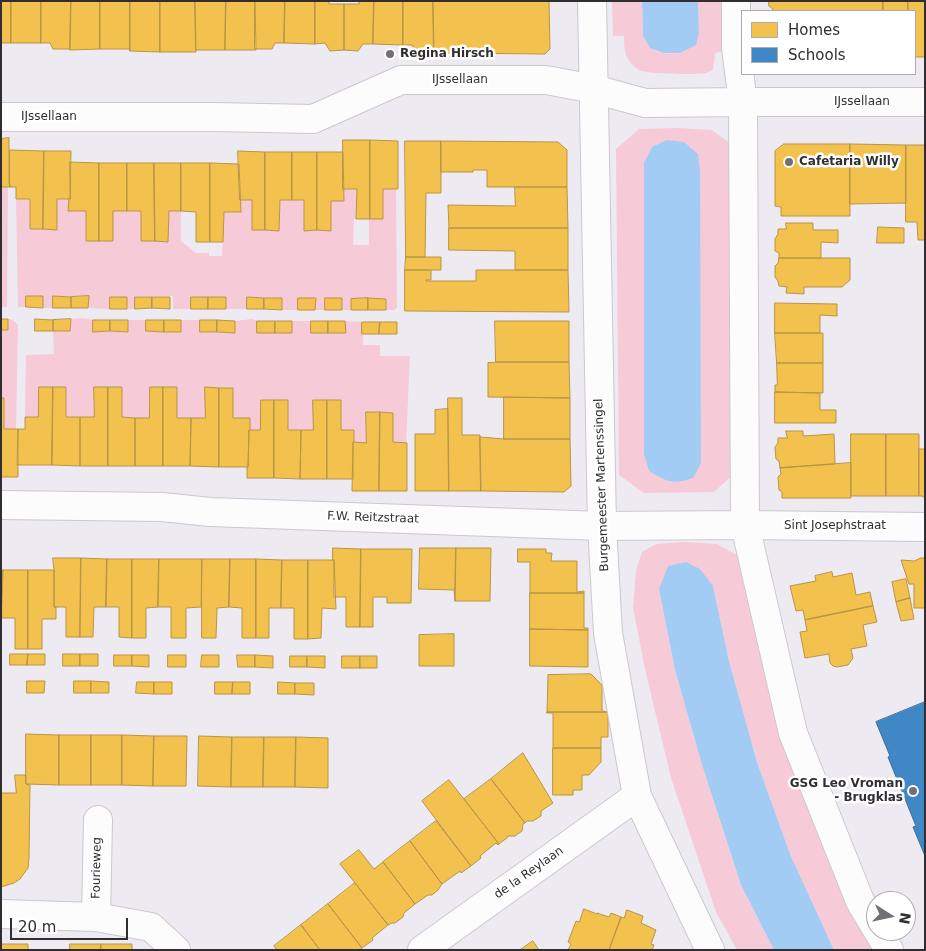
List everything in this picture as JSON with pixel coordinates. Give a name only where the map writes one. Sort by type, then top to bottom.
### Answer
[{"type":"street","name":"Burgemeester Martenssingel","points":[[592,1],[602,526],[608,633],[637,796],[710,950]]},
{"type":"street","points":[[736,1],[736,48],[743,102],[745,525],[793,733],[860,902],[866,912]]},
{"type":"street","name":"IJssellaan","points":[[1,117],[313,119],[401,80],[546,80],[594,89],[645,104],[925,102]]},
{"type":"street","name":"F.W. Reitzstraat","points":[[1,505],[162,507],[210,512],[602,526],[745,525]]},
{"type":"street","name":"Sint Josephstraat","points":[[745,525],[925,527]]},
{"type":"street","name":"de la Reylaan","points":[[422,950],[637,796]]},
{"type":"street","name":"Fourieweg","points":[[96,917],[98,820]]},
{"type":"street","name":"Fourieweg","points":[[1,914],[96,917],[151,927],[176,950]]},
{"type":"shaded area","points":[[612,1],[642,1],[646,41],[656,51],[680,53],[699,32],[698,1],[728,1],[727,50],[715,53],[713,70],[706,73],[671,74],[639,70],[634,67],[626,55],[624,36],[613,36]]},
{"type":"shaded area","points":[[678,128],[712,130],[728,142],[735,172],[734,474],[714,492],[644,493],[619,475],[616,149],[639,129]],"holes":[[[644,163],[649,471],[644,455]]]},
{"type":"shaded area","points":[[1,187],[8,187],[7,307],[1,307]]},
{"type":"shaded area","points":[[343,188],[357,188],[357,219],[354,219],[353,245],[369,245],[369,219],[383,188],[396,189],[397,307],[395,310],[386,310],[386,299],[352,299],[351,310],[342,310],[342,298],[325,298],[325,310],[315,310],[315,298],[298,298],[298,310],[282,310],[282,298],[247,297],[247,309],[226,309],[226,297],[192,297],[191,309],[173,309],[173,296],[135,296],[135,309],[127,309],[127,297],[110,297],[110,309],[88,308],[88,296],[54,296],[53,308],[43,308],[43,296],[26,296],[26,307],[18,307],[16,199],[30,199],[30,228],[57,198],[70,199],[112,211],[142,211],[142,241],[168,241],[168,211],[181,211],[181,241],[196,253],[222,256],[224,211],[240,200],[304,200],[304,230],[330,230],[330,200]]},
{"type":"shaded area","points":[[83,318],[93,320],[93,332],[128,332],[128,320],[146,320],[146,331],[181,332],[181,320],[200,320],[200,332],[235,333],[235,321],[252,319],[257,321],[257,332],[292,333],[292,321],[311,321],[311,333],[345,333],[345,321],[363,322],[363,345],[380,345],[380,356],[410,356],[406,444],[353,443],[314,431],[248,431],[206,419],[25,418],[26,355],[54,354],[53,331],[70,331],[71,319]]},
{"type":"shaded area","points":[[8,319],[13,320],[18,325],[16,430],[3,429],[1,330],[8,330]]},
{"type":"shaded area","points":[[685,542],[717,544],[737,555],[785,746],[866,930],[866,941],[871,941],[875,950],[834,950],[790,854],[757,762],[729,661],[713,586],[659,589],[675,670],[702,765],[741,885],[774,950],[737,950],[716,912],[671,778],[645,669],[633,608],[636,571],[642,552],[656,544]]},
{"type":"water","points":[[642,1],[698,1],[699,32],[696,45],[680,53],[663,53],[650,48],[643,36]]},
{"type":"water","points":[[667,140],[684,142],[698,154],[700,171],[701,463],[693,478],[675,482],[661,478],[649,471],[644,455],[644,163],[652,147]]},
{"type":"water","points":[[686,562],[700,569],[713,586],[729,661],[757,762],[790,854],[834,950],[774,950],[741,885],[702,765],[675,670],[659,589],[668,566]]},
{"type":"building: Homes","points":[[1,1],[11,1],[11,43],[1,43]]},
{"type":"building: Homes","points":[[11,1],[41,1],[41,43],[11,43]]},
{"type":"building: Homes","points":[[41,1],[71,1],[70,50],[53,49],[50,43],[41,43]]},
{"type":"building: Homes","points":[[71,1],[100,1],[100,49],[70,50]]},
{"type":"building: Homes","points":[[100,1],[130,1],[130,51],[129,49],[100,49]]},
{"type":"building: Homes","points":[[130,1],[160,1],[160,52],[130,51]]},
{"type":"building: Homes","points":[[160,1],[195,1],[196,52],[160,52]]},
{"type":"building: Homes","points":[[195,1],[226,1],[225,50],[196,50]]},
{"type":"building: Homes","points":[[226,1],[255,1],[256,50],[225,50]]},
{"type":"building: Homes","points":[[255,1],[285,1],[284,43],[275,43],[272,49],[255,49]]},
{"type":"building: Homes","points":[[285,1],[315,1],[315,44],[284,43]]},
{"type":"building: Homes","points":[[315,1],[329,1],[329,4],[344,4],[344,50],[330,51],[325,43],[315,44]]},
{"type":"building: Homes","points":[[359,1],[374,1],[373,44],[363,44],[358,51],[344,50],[344,4],[359,4]]},
{"type":"building: Homes","points":[[374,1],[403,1],[403,45],[373,44]]},
{"type":"building: Homes","points":[[403,1],[433,1],[434,53],[416,52],[412,45],[403,45]]},
{"type":"building: Homes","points":[[433,1],[549,1],[550,49],[545,54],[434,53]]},
{"type":"building: Homes","points":[[769,1],[883,1],[883,10],[773,10],[769,6]]},
{"type":"building: Homes","points":[[883,1],[908,1],[908,10],[883,10]]},
{"type":"building: Homes","points":[[908,1],[925,1],[925,57],[916,57],[916,10],[908,10]]},
{"type":"building: Homes","points":[[9,138],[10,187],[1,187],[1,139]]},
{"type":"building: Homes","points":[[343,140],[370,140],[370,219],[356,219],[357,189],[343,189]]},
{"type":"building: Homes","points":[[370,140],[398,141],[398,189],[383,189],[383,219],[370,219]]},
{"type":"building: Homes","points":[[405,141],[441,141],[441,193],[426,193],[425,257],[406,257]]},
{"type":"building: Homes","points":[[441,141],[558,142],[567,150],[567,187],[487,187],[487,170],[441,172]]},
{"type":"building: Homes","points":[[784,144],[850,144],[850,216],[781,216],[781,207],[775,206],[775,151]]},
{"type":"building: Homes","points":[[850,144],[906,145],[906,203],[850,204]]},
{"type":"building: Homes","points":[[906,145],[925,145],[925,240],[918,240],[917,222],[906,222]]},
{"type":"building: Homes","points":[[10,150],[44,151],[43,229],[30,229],[30,199],[16,199],[16,187],[10,187]]},
{"type":"building: Homes","points":[[44,151],[71,151],[70,199],[57,199],[57,230],[43,229]]},
{"type":"building: Homes","points":[[238,151],[265,152],[265,230],[252,230],[252,200],[240,200]]},
{"type":"building: Homes","points":[[265,152],[292,152],[292,200],[280,200],[279,231],[265,230]]},
{"type":"building: Homes","points":[[292,152],[317,152],[317,230],[304,231],[304,200],[292,200]]},
{"type":"building: Homes","points":[[317,152],[343,152],[344,201],[331,201],[331,231],[317,230]]},
{"type":"building: Homes","points":[[70,162],[99,163],[99,241],[86,241],[86,211],[68,211],[70,199]]},
{"type":"building: Homes","points":[[99,163],[127,163],[127,211],[113,211],[113,241],[99,241]]},
{"type":"building: Homes","points":[[127,163],[154,163],[155,241],[141,241],[141,211],[127,211]]},
{"type":"building: Homes","points":[[154,163],[181,163],[181,211],[169,211],[168,242],[155,241]]},
{"type":"building: Homes","points":[[181,163],[210,163],[210,242],[196,242],[196,212],[181,211]]},
{"type":"building: Homes","points":[[210,163],[239,164],[241,212],[224,212],[223,242],[210,242]]},
{"type":"building: Homes","points":[[515,187],[567,187],[568,228],[449,228],[448,205],[515,206]]},
{"type":"building: Homes","points":[[786,223],[813,223],[813,230],[838,230],[838,243],[821,242],[821,258],[779,258],[779,253],[775,251],[775,239],[778,229],[786,229]]},
{"type":"building: Homes","points":[[878,227],[904,228],[904,243],[877,243]]},
{"type":"building: Homes","points":[[449,228],[568,228],[568,270],[515,270],[515,251],[449,250]]},
{"type":"building: Homes","points":[[406,257],[441,257],[441,270],[405,270]]},
{"type":"building: Homes","points":[[779,258],[850,258],[850,280],[842,287],[804,287],[804,294],[786,293],[787,287],[779,286],[775,277],[775,266]]},
{"type":"building: Homes","points":[[405,270],[431,270],[431,280],[426,281],[476,281],[476,270],[568,270],[569,312],[405,311]]},
{"type":"building: Homes","points":[[26,296],[43,296],[43,308],[26,307]]},
{"type":"building: Homes","points":[[53,296],[71,297],[71,308],[53,308]]},
{"type":"building: Homes","points":[[89,296],[88,308],[71,308],[71,297]]},
{"type":"building: Homes","points":[[110,297],[127,297],[127,309],[110,309]]},
{"type":"building: Homes","points":[[135,297],[152,297],[152,308],[135,309]]},
{"type":"building: Homes","points":[[152,297],[170,297],[170,309],[152,308]]},
{"type":"building: Homes","points":[[191,297],[208,297],[208,309],[191,309]]},
{"type":"building: Homes","points":[[208,297],[226,297],[226,309],[208,309]]},
{"type":"building: Homes","points":[[247,297],[264,298],[264,309],[247,309]]},
{"type":"building: Homes","points":[[264,298],[282,298],[282,310],[264,309]]},
{"type":"building: Homes","points":[[298,298],[316,298],[315,310],[298,310]]},
{"type":"building: Homes","points":[[325,298],[342,298],[342,310],[325,310]]},
{"type":"building: Homes","points":[[368,298],[386,299],[386,310],[368,310]]},
{"type":"building: Homes","points":[[368,298],[368,310],[351,310],[351,299]]},
{"type":"building: Homes","points":[[775,303],[837,304],[837,316],[820,315],[820,333],[775,333]]},
{"type":"building: Homes","points":[[1,319],[8,319],[8,330],[1,330]]},
{"type":"building: Homes","points":[[35,319],[53,320],[53,331],[35,331]]},
{"type":"building: Homes","points":[[71,319],[70,331],[53,331],[53,320]]},
{"type":"building: Homes","points":[[93,320],[110,320],[110,331],[93,332]]},
{"type":"building: Homes","points":[[110,320],[128,320],[128,332],[110,331]]},
{"type":"building: Homes","points":[[146,320],[164,320],[164,332],[146,331]]},
{"type":"building: Homes","points":[[164,320],[181,320],[181,332],[164,332]]},
{"type":"building: Homes","points":[[200,320],[217,320],[217,332],[200,332]]},
{"type":"building: Homes","points":[[217,320],[235,321],[235,333],[217,332]]},
{"type":"building: Homes","points":[[257,321],[275,321],[275,333],[257,333]]},
{"type":"building: Homes","points":[[275,321],[292,321],[292,333],[275,333]]},
{"type":"building: Homes","points":[[311,321],[328,321],[328,333],[311,333]]},
{"type":"building: Homes","points":[[328,321],[345,321],[346,333],[328,333]]},
{"type":"building: Homes","points":[[495,321],[569,321],[569,362],[496,362]]},
{"type":"building: Homes","points":[[362,322],[380,322],[379,334],[362,334]]},
{"type":"building: Homes","points":[[380,322],[397,322],[397,334],[379,334]]},
{"type":"building: Homes","points":[[775,333],[823,333],[823,363],[777,363]]},
{"type":"building: Homes","points":[[569,362],[570,398],[488,397],[488,363]]},
{"type":"building: Homes","points":[[777,363],[823,363],[823,393],[775,392],[775,385],[777,385]]},
{"type":"building: Homes","points":[[39,387],[53,387],[52,465],[17,465],[18,429],[25,429],[25,417],[38,417]]},
{"type":"building: Homes","points":[[53,387],[66,387],[66,417],[80,417],[80,466],[52,465]]},
{"type":"building: Homes","points":[[94,387],[108,387],[108,466],[80,466],[80,417],[94,417]]},
{"type":"building: Homes","points":[[108,387],[122,387],[122,417],[135,418],[135,466],[108,466]]},
{"type":"building: Homes","points":[[150,387],[163,387],[163,466],[135,466],[135,418],[149,418]]},
{"type":"building: Homes","points":[[163,387],[177,387],[177,418],[191,418],[190,466],[163,466]]},
{"type":"building: Homes","points":[[205,387],[219,388],[219,467],[190,466],[191,418],[205,418]]},
{"type":"building: Homes","points":[[219,388],[233,388],[233,418],[250,418],[248,467],[219,467]]},
{"type":"building: Homes","points":[[775,392],[820,393],[820,410],[836,410],[836,423],[775,423]]},
{"type":"building: Homes","points":[[504,397],[570,398],[570,439],[504,439]]},
{"type":"building: Homes","points":[[1,398],[4,398],[4,429],[18,429],[18,477],[1,477]]},
{"type":"building: Homes","points":[[448,398],[462,398],[462,435],[480,435],[481,491],[449,491]]},
{"type":"building: Homes","points":[[261,400],[274,400],[274,478],[247,478],[249,430],[260,430]]},
{"type":"building: Homes","points":[[274,400],[288,400],[288,430],[301,430],[300,479],[274,478]]},
{"type":"building: Homes","points":[[313,400],[327,400],[327,479],[300,479],[301,430],[313,430]]},
{"type":"building: Homes","points":[[327,400],[341,400],[341,430],[354,430],[353,479],[327,479]]},
{"type":"building: Homes","points":[[448,409],[449,491],[415,491],[415,434],[435,434],[435,410]]},
{"type":"building: Homes","points":[[366,412],[380,412],[379,491],[352,491],[353,442],[366,443]]},
{"type":"building: Homes","points":[[380,412],[393,413],[393,442],[407,443],[407,491],[379,491]]},
{"type":"building: Homes","points":[[786,431],[803,431],[803,436],[834,434],[835,464],[780,468],[779,461],[776,459],[775,447],[778,443],[778,438],[787,438]]},
{"type":"building: Homes","points":[[851,434],[886,434],[886,496],[851,496]]},
{"type":"building: Homes","points":[[886,434],[919,434],[919,496],[886,496]]},
{"type":"building: Homes","points":[[480,437],[570,439],[571,486],[564,492],[481,491]]},
{"type":"building: Homes","points":[[919,449],[925,449],[925,498],[919,496]]},
{"type":"building: Homes","points":[[851,463],[851,498],[782,498],[778,477],[781,474],[780,468]]},
{"type":"building: Homes","points":[[333,548],[361,549],[360,627],[346,627],[346,597],[334,597]]},
{"type":"building: Homes","points":[[420,548],[456,548],[455,601],[454,590],[419,589]]},
{"type":"building: Homes","points":[[456,548],[491,548],[490,601],[455,601]]},
{"type":"building: Homes","points":[[361,549],[412,549],[411,603],[387,603],[387,597],[373,597],[373,627],[360,627]]},
{"type":"building: Homes","points":[[518,549],[546,549],[546,553],[552,553],[551,561],[577,561],[577,592],[584,591],[584,593],[530,593],[530,562],[518,562]]},
{"type":"building: Homes","points":[[53,558],[81,558],[80,637],[66,637],[66,607],[54,607]]},
{"type":"building: Homes","points":[[81,558],[107,559],[106,607],[94,607],[93,637],[80,637]]},
{"type":"building: Homes","points":[[925,558],[925,608],[914,608],[914,584],[909,584],[901,560],[914,561]]},
{"type":"building: Homes","points":[[107,559],[132,559],[132,638],[119,637],[119,607],[106,607]]},
{"type":"building: Homes","points":[[132,559],[159,559],[158,607],[146,608],[146,638],[132,638]]},
{"type":"building: Homes","points":[[159,559],[202,559],[201,607],[186,608],[186,638],[171,638],[171,607],[158,607]]},
{"type":"building: Homes","points":[[202,559],[230,559],[229,607],[217,608],[216,638],[202,638]]},
{"type":"building: Homes","points":[[230,559],[256,559],[256,638],[242,638],[242,608],[229,607]]},
{"type":"building: Homes","points":[[256,559],[282,560],[281,608],[269,608],[269,638],[256,638]]},
{"type":"building: Homes","points":[[282,560],[308,560],[308,639],[294,639],[294,608],[281,608]]},
{"type":"building: Homes","points":[[308,560],[334,560],[336,609],[322,608],[321,638],[308,639]]},
{"type":"building: Homes","points":[[1,570],[3,570],[1,618]]},
{"type":"building: Homes","points":[[3,570],[28,570],[28,649],[15,649],[15,618],[2,618]]},
{"type":"building: Homes","points":[[28,570],[54,570],[54,607],[56,607],[56,619],[42,619],[42,649],[28,649]]},
{"type":"building: Homes","points":[[832,572],[833,577],[852,573],[856,595],[870,592],[873,606],[805,620],[803,610],[796,611],[790,586],[816,581],[815,576]]},
{"type":"building: Homes","points":[[906,579],[910,598],[896,602],[892,582]]},
{"type":"building: Homes","points":[[530,593],[584,593],[584,628],[588,628],[588,630],[530,629]]},
{"type":"building: Homes","points":[[910,598],[914,619],[901,621],[896,602]]},
{"type":"building: Homes","points":[[873,606],[877,622],[863,625],[867,646],[851,649],[853,658],[848,665],[833,666],[830,663],[829,654],[805,658],[800,632],[807,631],[805,620]]},
{"type":"building: Homes","points":[[530,629],[588,630],[588,667],[530,666]]},
{"type":"building: Homes","points":[[454,634],[454,666],[419,666],[419,635]]},
{"type":"building: Homes","points":[[10,654],[28,654],[27,665],[10,665]]},
{"type":"building: Homes","points":[[28,654],[45,654],[45,665],[27,665]]},
{"type":"building: Homes","points":[[63,654],[80,654],[80,666],[63,666]]},
{"type":"building: Homes","points":[[80,654],[98,654],[98,666],[80,666]]},
{"type":"building: Homes","points":[[114,655],[132,655],[132,666],[114,666]]},
{"type":"building: Homes","points":[[132,655],[149,655],[149,667],[132,666]]},
{"type":"building: Homes","points":[[168,655],[186,655],[186,667],[168,667]]},
{"type":"building: Homes","points":[[202,655],[219,655],[219,667],[201,667]]},
{"type":"building: Homes","points":[[237,655],[255,655],[255,667],[238,667]]},
{"type":"building: Homes","points":[[255,655],[273,656],[273,668],[255,667]]},
{"type":"building: Homes","points":[[290,656],[307,656],[307,667],[290,667]]},
{"type":"building: Homes","points":[[307,656],[325,656],[325,668],[307,667]]},
{"type":"building: Homes","points":[[342,656],[360,656],[360,668],[342,668]]},
{"type":"building: Homes","points":[[360,656],[377,656],[377,668],[360,668]]},
{"type":"building: Homes","points":[[591,674],[602,685],[602,711],[608,712],[547,712],[548,675]]},
{"type":"building: Homes","points":[[27,681],[45,681],[44,693],[27,693]]},
{"type":"building: Homes","points":[[74,681],[91,681],[91,693],[74,693]]},
{"type":"building: Homes","points":[[91,681],[109,682],[109,693],[91,693]]},
{"type":"building: Homes","points":[[137,682],[154,682],[154,694],[136,693]]},
{"type":"building: Homes","points":[[154,682],[172,682],[172,694],[154,694]]},
{"type":"building: Homes","points":[[215,682],[233,682],[232,694],[215,694]]},
{"type":"building: Homes","points":[[233,682],[250,682],[250,694],[232,694]]},
{"type":"building: Homes","points":[[278,682],[295,683],[295,694],[278,694]]},
{"type":"building: Homes","points":[[295,683],[314,683],[314,695],[295,694]]},
{"type":"building: Homes","points":[[547,712],[608,712],[608,737],[601,737],[601,748],[553,748],[553,713]]},
{"type":"building: Homes","points":[[26,734],[59,735],[59,785],[26,784]]},
{"type":"building: Homes","points":[[59,735],[91,735],[91,785],[59,785]]},
{"type":"building: Homes","points":[[91,735],[122,735],[122,785],[91,785]]},
{"type":"building: Homes","points":[[122,735],[154,736],[153,786],[122,785]]},
{"type":"building: Homes","points":[[154,736],[187,736],[186,786],[153,786]]},
{"type":"building: Homes","points":[[199,736],[232,737],[231,787],[198,786]]},
{"type":"building: Homes","points":[[232,737],[264,737],[263,787],[231,787]]},
{"type":"building: Homes","points":[[264,737],[296,737],[295,787],[263,787]]},
{"type":"building: Homes","points":[[296,737],[328,738],[328,788],[295,787]]},
{"type":"building: Homes","points":[[553,748],[601,748],[601,762],[589,775],[582,775],[582,790],[573,790],[573,795],[553,795]]},
{"type":"building: Homes","points":[[523,753],[553,803],[541,811],[541,816],[525,823],[491,779]]},
{"type":"building: Homes","points":[[15,775],[26,775],[26,784],[30,785],[28,868],[20,879],[1,887],[1,793],[16,793]]},
{"type":"building: Homes","points":[[491,779],[525,823],[523,824],[522,831],[515,836],[508,836],[499,844],[464,799]]},
{"type":"building: Homes","points":[[449,780],[499,844],[496,843],[471,866],[422,801]]},
{"type":"building: Homes","points":[[436,821],[471,866],[461,873],[460,871],[442,884],[410,841]]},
{"type":"building: Homes","points":[[410,841],[442,884],[432,895],[428,895],[415,904],[383,862]]},
{"type":"building: Homes","points":[[359,850],[374,869],[383,862],[415,904],[395,923],[388,925],[340,864]]},
{"type":"building: Homes","points":[[355,883],[388,925],[362,948],[328,904]]},
{"type":"building: Homes","points":[[328,904],[362,948],[359,950],[320,950],[301,925]]},
{"type":"building: Homes","points":[[584,909],[609,917],[611,913],[621,917],[609,950],[568,950],[571,944],[568,942],[576,921],[579,922]]},
{"type":"building: Homes","points":[[627,910],[643,916],[641,923],[656,930],[651,944],[654,945],[652,950],[609,950],[621,917],[624,918]]},
{"type":"building: Homes","points":[[301,925],[320,950],[277,950],[274,946]]},
{"type":"building: Homes","points":[[533,941],[539,950],[520,950]]},
{"type":"building: Homes","points":[[1,944],[28,944],[28,950],[1,950]]},
{"type":"building: Homes","points":[[70,944],[101,944],[101,950],[70,950]]},
{"type":"building: Homes","points":[[101,944],[132,944],[132,950],[101,950]]},
{"type":"building: Schools","name":"GSG Leo Vroman - Brugklas","points":[[925,702],[925,856],[913,827],[916,826],[876,722]]},
{"type":"place","name":"Regina Hirsch","points":[[390,54]]},
{"type":"place","name":"Cafetaria Willy","points":[[789,162]]},
{"type":"place","name":"GSG Leo Vroman - Brugklas","points":[[913,791]]}]
